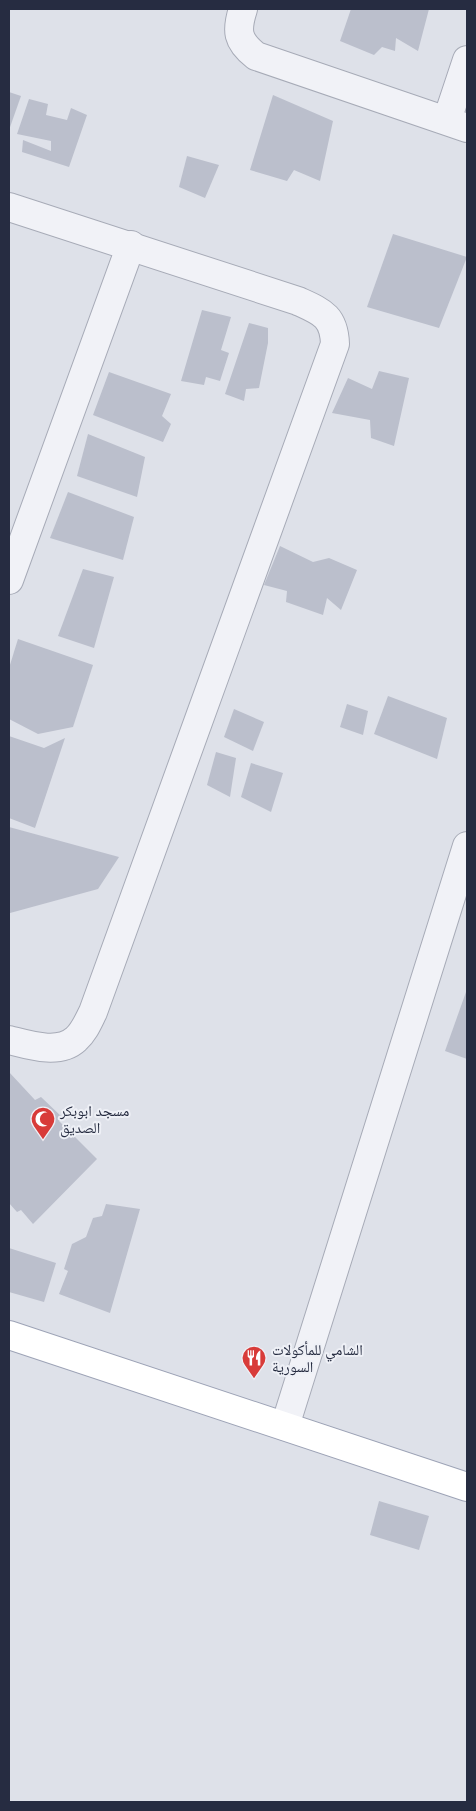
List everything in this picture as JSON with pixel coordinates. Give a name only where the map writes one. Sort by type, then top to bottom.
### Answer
[{"type":"main road","points":[[9,1335],[467,1488]]},
{"type":"street","points":[[243,9],[239,21],[242,43],[256,56],[457,124],[467,60]]},
{"type":"street","points":[[9,207],[298,301],[318,310],[332,323],[335,344],[85,1030],[75,1041],[56,1048],[29,1045],[9,1040]]},
{"type":"street","points":[[9,580],[130,245]]},
{"type":"street","points":[[285,1426],[467,846]]},
{"type":"building","points":[[351,9],[429,9],[418,51],[396,38],[395,51],[382,47],[374,55],[340,41]]},
{"type":"building","points":[[9,92],[21,96],[9,130]]},
{"type":"building","points":[[273,95],[333,121],[320,181],[294,170],[287,181],[250,170]]},
{"type":"building","points":[[29,99],[48,104],[46,115],[67,120],[71,108],[87,115],[69,167],[22,152],[23,140],[51,151],[51,141],[17,134]]},
{"type":"building","points":[[187,156],[219,165],[205,198],[179,187]]},
{"type":"building","points":[[393,234],[467,257],[439,328],[367,307]]},
{"type":"building","points":[[202,310],[231,317],[221,350],[229,353],[220,381],[206,377],[204,385],[181,381]]},
{"type":"building","points":[[249,323],[268,328],[268,343],[259,388],[246,389],[244,401],[225,394]]},
{"type":"building","points":[[379,371],[409,378],[394,446],[371,438],[370,420],[332,413],[348,378],[372,389]]},
{"type":"building","points":[[109,372],[171,394],[162,416],[171,424],[163,442],[93,415]]},
{"type":"building","points":[[88,434],[145,457],[137,497],[77,476]]},
{"type":"building","points":[[68,492],[134,517],[123,560],[50,538]]},
{"type":"building","points":[[280,546],[313,562],[329,558],[357,570],[341,610],[327,598],[323,615],[286,602],[287,591],[264,585]]},
{"type":"building","points":[[83,569],[114,577],[94,648],[58,636]]},
{"type":"building","points":[[18,639],[93,665],[73,727],[38,734],[9,719],[9,668]]},
{"type":"building","points":[[388,696],[447,718],[437,759],[374,734]]},
{"type":"building","points":[[347,704],[368,711],[363,735],[340,727]]},
{"type":"building","points":[[234,709],[264,722],[253,751],[224,737]]},
{"type":"building","points":[[9,736],[44,748],[65,738],[35,828],[9,818]]},
{"type":"building","points":[[216,752],[236,758],[230,797],[207,785]]},
{"type":"building","points":[[251,763],[283,773],[271,812],[241,797]]},
{"type":"building","points":[[9,827],[119,857],[98,889],[10,913]]},
{"type":"building","points":[[467,993],[467,1059],[445,1051]]},
{"type":"building","name":"مسجد ابوبكر الصديق","points":[[9,1072],[35,1100],[41,1097],[63,1118],[59,1121],[97,1159],[33,1224],[21,1210],[17,1212],[9,1203]]},
{"type":"building","points":[[106,1204],[140,1209],[110,1313],[59,1294],[68,1271],[64,1269],[72,1244],[86,1237],[93,1218],[102,1216]]},
{"type":"building","points":[[9,1248],[56,1263],[44,1302],[9,1292]]},
{"type":"building","points":[[379,1501],[429,1516],[419,1550],[370,1535]]},
{"type":"place","name":"مسجد ابوبكر الصديق","points":[[43,1140]]},
{"type":"place","name":"الشامي للمأكولات السورية","points":[[254,1379]]}]
